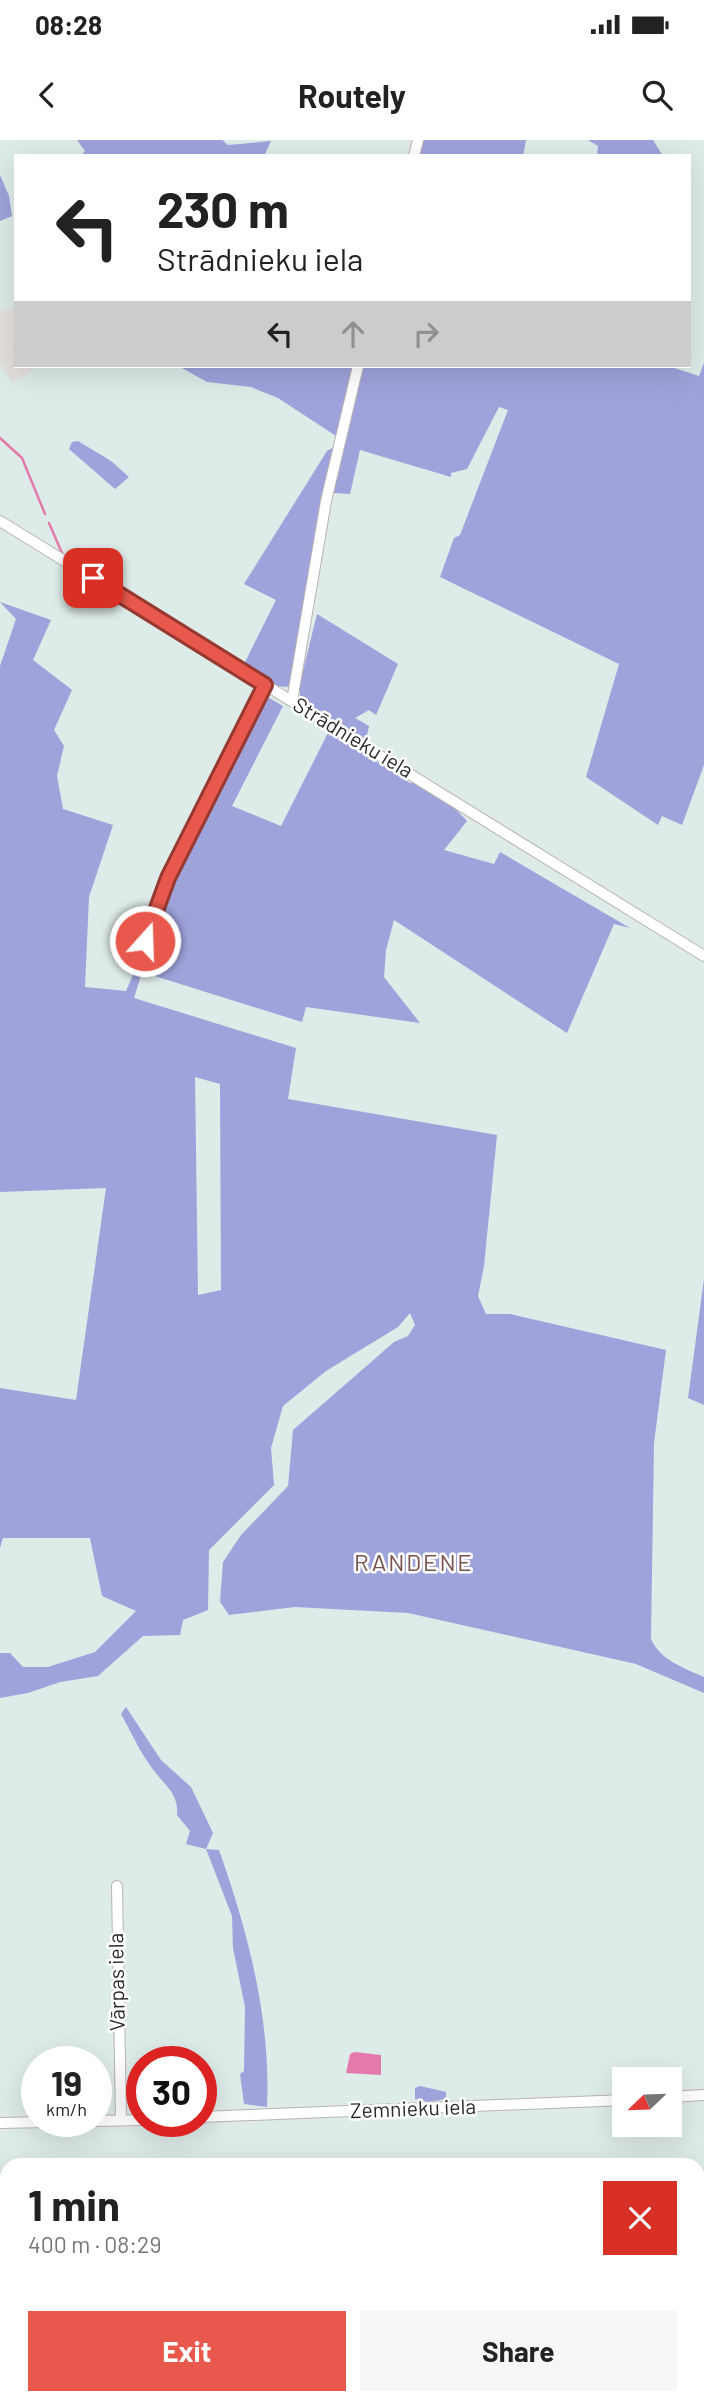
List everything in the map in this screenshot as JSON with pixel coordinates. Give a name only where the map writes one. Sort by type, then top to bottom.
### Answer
[{"type":"street","points":[[292,701],[326,501],[358,368]]},
{"type":"street","name":"Strādnieku iela","points":[[0,521],[704,956]]},
{"type":"street","points":[[145,941],[168,878],[265,685]]},
{"type":"street","name":"Vārpas iela","points":[[117,1886],[121,2120]]},
{"type":"street","points":[[682,2096],[704,2095]]},
{"type":"street","name":"Zemnieku iela","points":[[217,2117],[612,2100]]},
{"type":"street","points":[[0,2123],[126,2120]]},
{"type":"shaded area","points":[[77,140],[222,140],[228,145],[271,141],[265,154],[82,154],[85,151]]},
{"type":"shaded area","points":[[423,140],[526,140],[523,154],[420,154]]},
{"type":"shaded area","points":[[588,140],[653,140],[662,154],[597,154],[598,146]]},
{"type":"shaded area","points":[[0,175],[9,196],[12,216],[0,221]]},
{"type":"shaded area","points":[[14,308],[14,368],[34,368],[23,378],[12,382],[0,363],[0,311]]},
{"type":"shaded area","points":[[704,363],[704,765],[682,825],[662,816],[658,825],[586,777],[619,664],[440,577],[454,538],[460,535],[508,410],[499,407],[467,469],[451,473],[451,477],[360,450],[350,494],[333,493],[364,368],[674,368],[699,376]]},
{"type":"shaded area","points":[[182,368],[353,368],[336,436],[278,398],[251,387],[207,382]]},
{"type":"shaded area","points":[[78,441],[111,461],[129,477],[115,489],[69,449],[72,442]]},
{"type":"shaded area","points":[[334,447],[290,687],[273,686],[242,668],[276,600],[244,584],[327,451]]},
{"type":"shaded area","points":[[0,602],[51,620],[33,660],[72,690],[54,730],[64,746],[57,776],[63,809],[113,825],[89,897],[85,987],[126,991],[187,849],[264,695],[283,706],[232,806],[281,826],[329,731],[410,783],[432,790],[463,816],[467,821],[444,850],[494,864],[500,852],[630,928],[614,924],[567,1033],[394,920],[386,950],[384,977],[420,1023],[306,1007],[302,1022],[142,972],[134,998],[296,1048],[288,1099],[497,1135],[484,1266],[478,1296],[486,1314],[510,1314],[666,1350],[654,1443],[651,1639],[666,1658],[704,1677],[704,1693],[636,1664],[408,1613],[295,1607],[229,1615],[220,1602],[223,1562],[241,1535],[288,1486],[293,1430],[394,1342],[408,1336],[415,1325],[410,1313],[398,1327],[326,1371],[283,1406],[271,1448],[274,1485],[209,1550],[208,1610],[183,1620],[180,1635],[143,1636],[98,1676],[60,1682],[28,1693],[0,1698],[0,1653],[10,1653],[23,1667],[48,1667],[95,1652],[136,1611],[102,1596],[90,1538],[3,1538],[0,1548],[0,1388],[76,1400],[106,1188],[0,1192],[0,666],[16,619]],"holes":[[[195,1077],[220,1084],[221,1290],[198,1295]]]},
{"type":"shaded area","points":[[317,614],[398,664],[376,715],[369,710],[355,718],[369,726],[366,740],[300,701],[300,683]]},
{"type":"shaded area","points":[[704,1279],[704,1405],[688,1398]]},
{"type":"shaded area","points":[[126,1707],[161,1760],[191,1787],[213,1833],[206,1849],[186,1844],[190,1831],[177,1815],[173,1795],[148,1762],[121,1714]]},
{"type":"shaded area","points":[[206,1849],[219,1850],[248,1944],[265,2041],[267,2107],[244,2104],[240,2074],[244,2071],[245,2007],[233,1948],[232,1916]]},
{"type":"shaded area","points":[[355,2052],[381,2055],[381,2075],[346,2073],[350,2054]]},
{"type":"shaded area","points":[[420,2086],[446,2092],[446,2099],[428,2102],[415,2099],[415,2088]]},
{"type":"waterway","points":[[0,438],[22,458],[45,514]]},
{"type":"waterway","points":[[49,523],[62,553]]},
{"type":"district","name":"RANDENE","points":[[414,1563]]},
{"type":"route","points":[[93,578],[265,685],[168,878],[145,941]]}]
